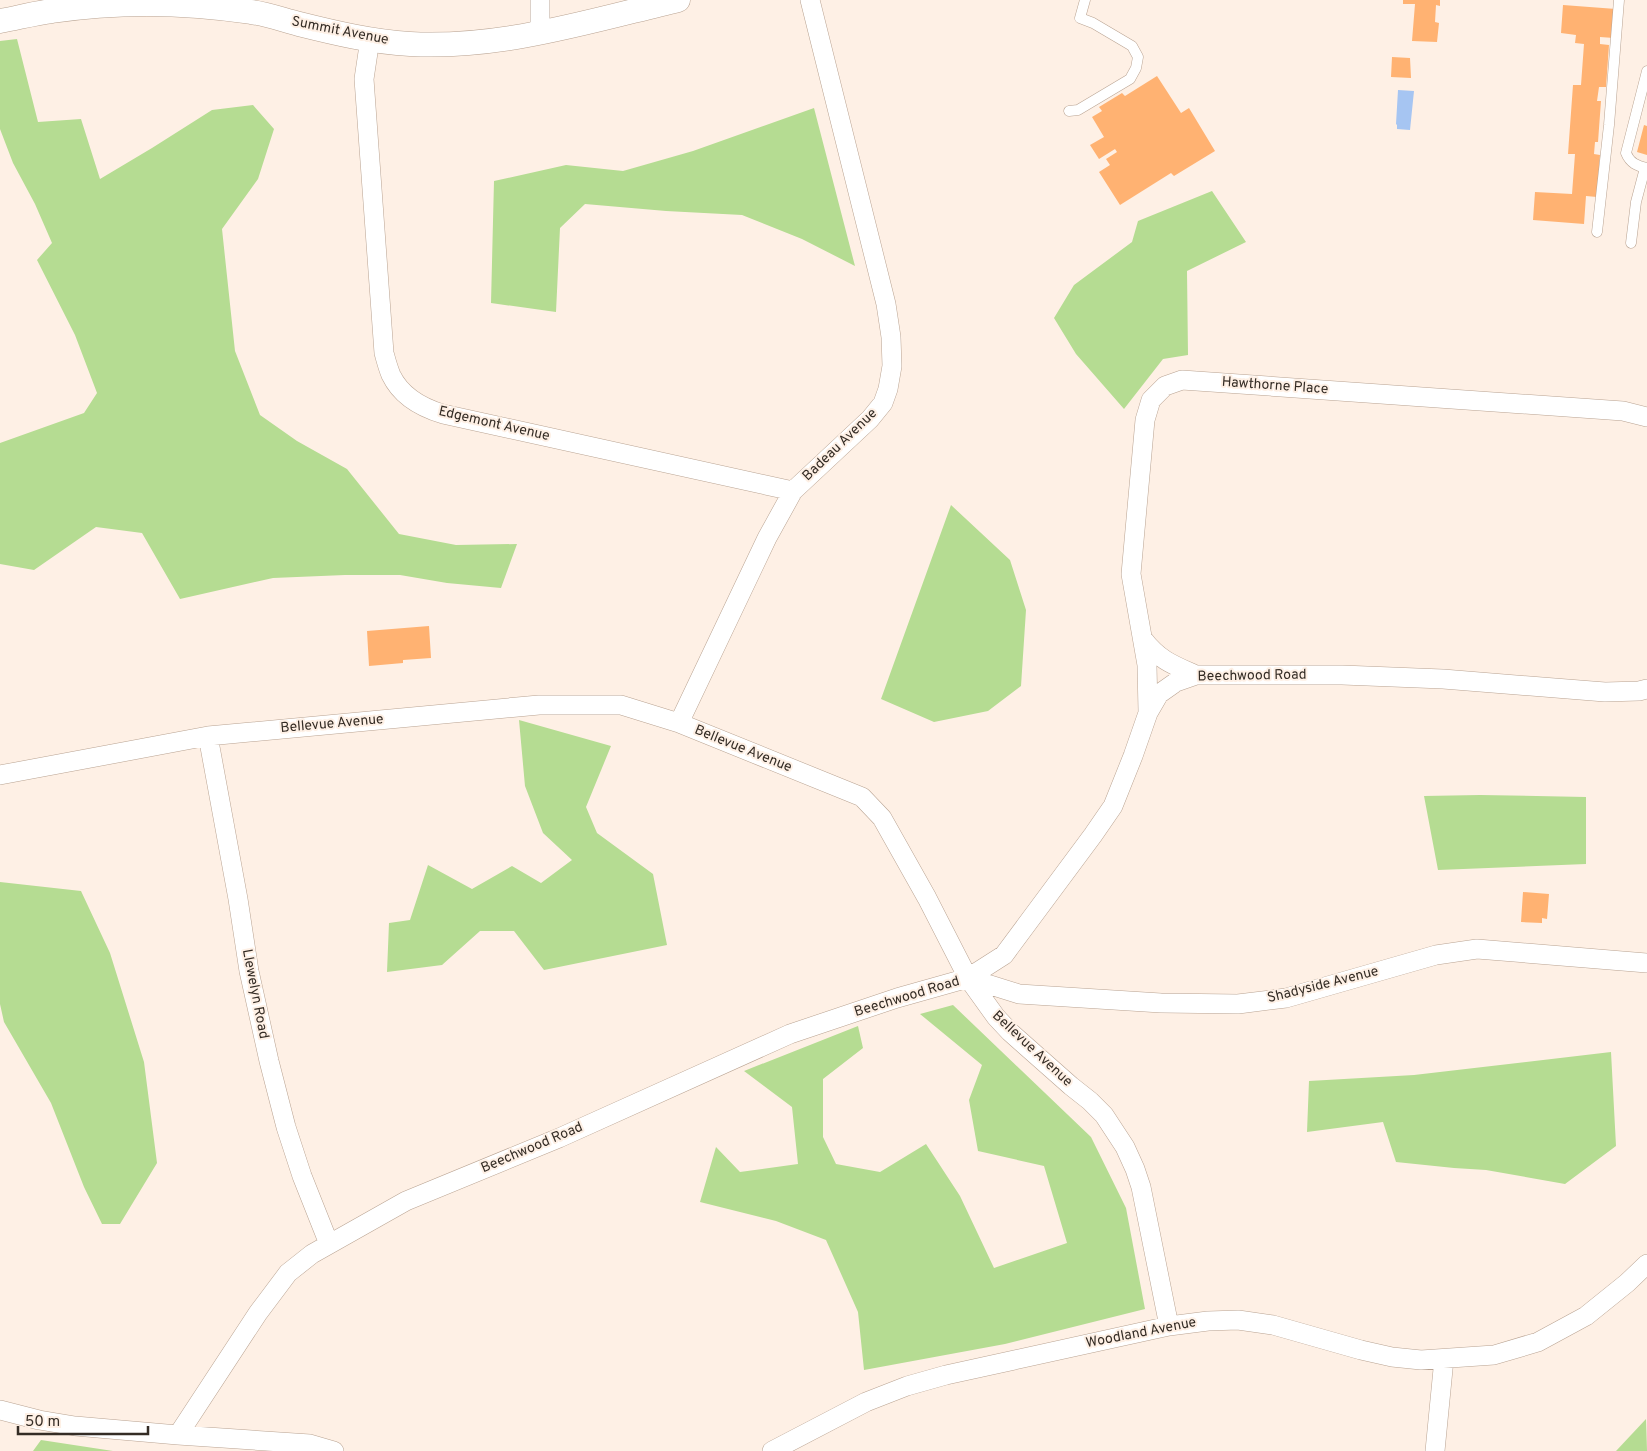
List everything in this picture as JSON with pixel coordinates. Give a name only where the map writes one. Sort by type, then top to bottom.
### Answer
[{"type":"street","points":[[540,0],[540,33]]},
{"type":"street","name":"Summit Avenue","points":[[0,21],[51,11],[113,4],[187,4],[253,12],[370,39],[409,44],[453,44],[540,33],[678,0]]},
{"type":"street","name":"Badeau Avenue","points":[[680,723],[767,538],[793,491],[870,419],[883,403],[892,366],[891,337],[886,304],[810,0]]},
{"type":"street","name":"Edgemont Avenue","points":[[370,39],[364,79],[384,353],[391,376],[400,388],[415,402],[443,414],[793,491]]},
{"type":"street","name":"Hawthorne Place","points":[[1148,713],[1147,665],[1131,574],[1144,420],[1151,400],[1165,386],[1182,380],[1623,411],[1647,416]]},
{"type":"street","name":"Hawthorne Place","points":[[1143,639],[1152,651],[1164,660],[1196,675]]},
{"type":"street","name":"Beechwood Road","points":[[178,1435],[258,1313],[288,1273],[312,1254],[329,1244],[406,1201],[559,1138],[790,1034],[896,998],[968,978],[1004,955],[1093,835],[1112,806],[1133,756],[1148,713],[1159,694],[1176,682],[1196,675],[1342,675],[1443,679],[1604,692],[1647,689]]},
{"type":"street","name":"Bellevue Avenue","points":[[0,775],[208,736],[539,705],[621,705],[680,723],[862,797],[882,818],[927,898],[968,978],[996,1017],[1010,1032],[1097,1108],[1115,1130],[1125,1147],[1141,1187],[1169,1326]]},
{"type":"street","name":"Llewelyn Road","points":[[208,736],[238,899],[249,971],[267,1053],[286,1127],[299,1168],[329,1244]]},
{"type":"street","name":"Shadyside Avenue","points":[[968,978],[1019,994],[1161,1003],[1238,1004],[1286,998],[1436,955],[1477,948],[1647,963]]},
{"type":"street","name":"Woodland Avenue","points":[[772,1451],[866,1402],[907,1386],[946,1375],[1169,1326],[1208,1321],[1238,1320],[1273,1325],[1392,1357],[1421,1360],[1494,1355],[1538,1342],[1586,1316],[1647,1264]]},
{"type":"street","points":[[1436,1451],[1444,1359]]},
{"type":"street","points":[[0,1410],[39,1420],[75,1426],[310,1444],[334,1451]]},
{"type":"lane","points":[[1069,111],[1078,110],[1130,79],[1136,68],[1138,57],[1132,46],[1093,23],[1080,18],[1085,0]]},
{"type":"lane","points":[[1597,232],[1609,125],[1619,0]]},
{"type":"lane","points":[[1632,243],[1636,202],[1646,168],[1634,164],[1628,159],[1626,153],[1647,71]]},
{"type":"green space","points":[[17,39],[38,122],[81,119],[100,179],[212,110],[253,105],[274,129],[258,179],[222,229],[235,351],[260,415],[297,441],[347,469],[399,534],[456,545],[517,544],[501,588],[447,583],[400,575],[345,575],[273,578],[180,599],[142,533],[96,527],[34,570],[0,564],[0,443],[84,413],[97,393],[75,335],[37,260],[52,243],[35,204],[13,163],[0,129],[0,41]]},
{"type":"green space","points":[[814,108],[855,266],[802,239],[742,215],[585,204],[560,228],[556,312],[491,303],[494,181],[566,165],[623,171],[693,151]]},
{"type":"green space","points":[[1212,191],[1246,242],[1187,271],[1188,355],[1163,359],[1124,409],[1076,354],[1054,318],[1074,285],[1132,242],[1138,221]]},
{"type":"green space","points":[[951,505],[1010,560],[1026,610],[1021,686],[988,711],[934,722],[881,699]]},
{"type":"green space","points":[[519,720],[611,746],[586,807],[597,833],[653,874],[667,945],[544,970],[514,931],[480,931],[442,965],[387,972],[389,923],[410,920],[428,865],[472,889],[512,866],[541,883],[572,860],[543,833],[525,786]]},
{"type":"green space","points":[[1424,796],[1586,797],[1586,864],[1438,870]]},
{"type":"green space","points":[[0,882],[81,891],[110,953],[144,1062],[157,1163],[120,1224],[102,1224],[84,1187],[51,1103],[4,1022],[0,1004]]},
{"type":"green space","points":[[953,1005],[1091,1137],[1126,1208],[1145,1309],[1005,1344],[864,1370],[858,1312],[826,1240],[776,1221],[700,1202],[716,1147],[740,1172],[798,1164],[792,1107],[744,1071],[858,1026],[863,1048],[823,1079],[823,1137],[836,1164],[880,1172],[926,1144],[960,1196],[994,1268],[1067,1243],[1044,1166],[978,1151],[969,1100],[982,1065],[920,1014]]},
{"type":"green space","points":[[1611,1052],[1616,1146],[1565,1184],[1486,1170],[1396,1162],[1383,1122],[1307,1132],[1309,1081],[1414,1075]]},
{"type":"green space","points":[[1646,1419],[1647,1451],[1616,1451]]},
{"type":"green space","points":[[41,1440],[113,1451],[33,1451]]},
{"type":"water","points":[[1398,90],[1414,91],[1410,130],[1397,129]]},
{"type":"building","points":[[1403,0],[1440,0],[1440,6],[1436,5],[1435,22],[1439,23],[1437,42],[1412,41],[1415,4],[1403,4]]},
{"type":"building","points":[[1563,5],[1616,9],[1614,38],[1600,37],[1600,44],[1609,45],[1606,87],[1599,87],[1597,101],[1601,101],[1598,142],[1595,142],[1594,154],[1600,155],[1597,197],[1586,196],[1584,224],[1533,220],[1535,192],[1572,194],[1575,154],[1568,154],[1573,85],[1581,85],[1584,44],[1575,43],[1576,35],[1561,33]]},
{"type":"building","points":[[1392,57],[1410,58],[1411,78],[1391,77]]},
{"type":"building","points":[[1157,76],[1181,113],[1189,108],[1215,151],[1174,176],[1171,173],[1120,205],[1099,172],[1110,165],[1106,159],[1117,152],[1115,149],[1099,159],[1090,145],[1104,137],[1092,117],[1102,111],[1099,107],[1122,93],[1125,96]]},
{"type":"building","points":[[1644,125],[1647,126],[1647,155],[1637,152]]},
{"type":"building","points":[[429,626],[431,658],[403,660],[403,663],[369,666],[367,631]]},
{"type":"building","points":[[1523,892],[1549,894],[1547,919],[1542,918],[1542,923],[1521,922]]}]
